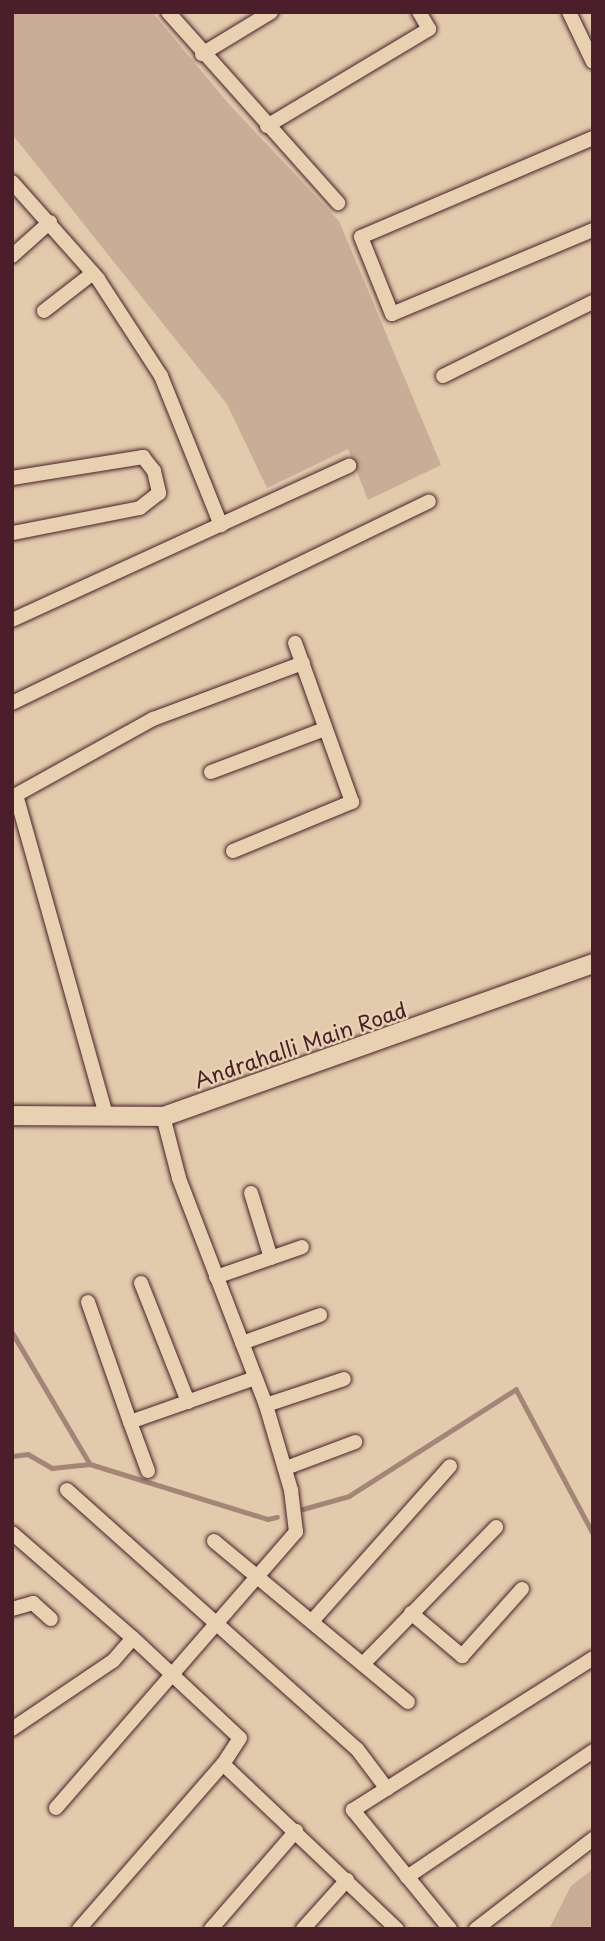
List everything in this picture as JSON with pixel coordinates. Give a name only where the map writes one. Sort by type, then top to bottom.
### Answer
[{"type":"main road","name":"Andrahalli Main Road","points":[[12,1115],[163,1116],[593,963]]},
{"type":"street","points":[[168,12],[202,54],[338,203]]},
{"type":"street","points":[[202,54],[271,12]]},
{"type":"street","points":[[267,127],[429,29],[419,12]]},
{"type":"street","points":[[569,12],[593,62]]},
{"type":"street","points":[[593,138],[361,237],[392,314],[593,230]]},
{"type":"street","points":[[12,182],[93,273],[161,376],[221,525]]},
{"type":"street","points":[[12,256],[50,222]]},
{"type":"street","points":[[44,311],[93,273]]},
{"type":"street","points":[[443,376],[593,302]]},
{"type":"street","points":[[12,478],[143,457],[153,471],[159,494],[140,508],[12,533]]},
{"type":"street","points":[[12,620],[349,466]]},
{"type":"street","points":[[12,703],[429,501]]},
{"type":"street","points":[[233,851],[352,802],[295,643]]},
{"type":"street","points":[[106,1115],[14,796],[153,719],[303,663]]},
{"type":"street","points":[[211,772],[325,729]]},
{"type":"street","points":[[56,1808],[260,1578],[296,1532],[286,1468],[266,1405],[179,1178],[163,1116]]},
{"type":"street","points":[[251,1193],[271,1258]]},
{"type":"street","points":[[216,1277],[302,1247]]},
{"type":"street","points":[[141,1283],[188,1402]]},
{"type":"street","points":[[88,1302],[148,1471]]},
{"type":"street","points":[[242,1343],[320,1315]]},
{"type":"street","points":[[130,1422],[255,1378]]},
{"type":"street","points":[[266,1405],[344,1379]]},
{"type":"street","points":[[286,1468],[355,1442]]},
{"type":"street","points":[[313,1620],[450,1466]]},
{"type":"street","points":[[67,1490],[215,1626],[357,1749],[387,1789]]},
{"type":"street","points":[[363,1664],[496,1527]]},
{"type":"street","points":[[12,1534],[133,1639],[240,1738],[223,1764],[79,1929]]},
{"type":"street","points":[[214,1541],[313,1620],[408,1702]]},
{"type":"street","points":[[411,1613],[462,1656],[522,1588]]},
{"type":"street","points":[[12,1609],[33,1603],[51,1619]]},
{"type":"street","points":[[12,1729],[113,1661],[133,1639]]},
{"type":"street","points":[[450,1929],[354,1810],[593,1658]]},
{"type":"street","points":[[407,1877],[593,1751]]},
{"type":"street","points":[[223,1764],[347,1880],[392,1927]]},
{"type":"street","points":[[211,1929],[296,1831]]},
{"type":"street","points":[[476,1929],[593,1839]]},
{"type":"street","points":[[303,1929],[347,1880]]},
{"type":"shaded area","points":[[12,12],[152,12],[228,103],[339,221],[441,465],[368,500],[348,449],[267,488],[227,404],[12,134]]},
{"type":"shaded area","points":[[593,1869],[593,1929],[549,1929],[571,1886]]},
{"type":"waterway","points":[[12,1332],[90,1464]]},
{"type":"waterway","points":[[303,1509],[349,1496],[516,1389],[593,1533]]},
{"type":"waterway","points":[[12,1456],[28,1454],[52,1468],[90,1464],[268,1519],[277,1517]]}]
